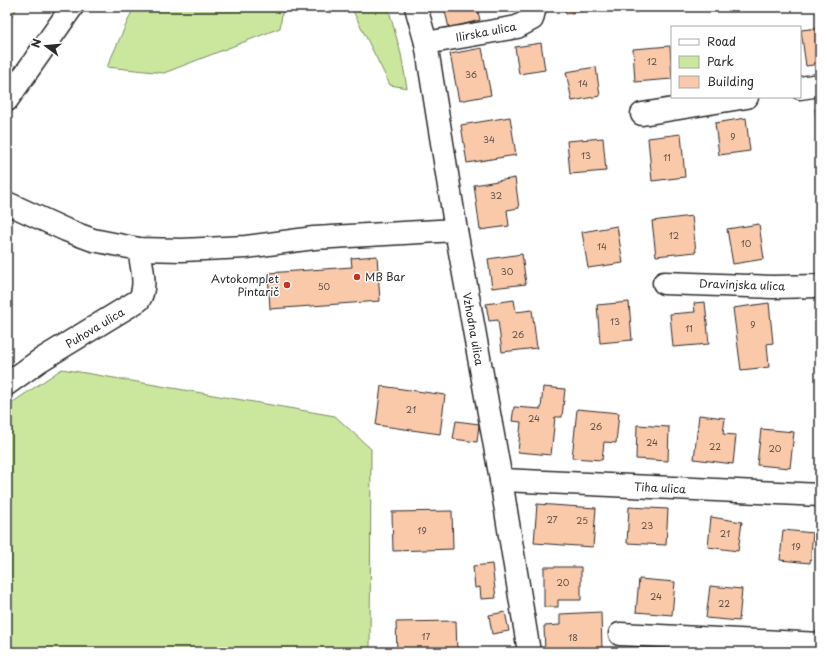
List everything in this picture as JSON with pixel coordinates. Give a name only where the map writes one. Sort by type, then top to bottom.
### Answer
[{"type":"street","points":[[7,100],[72,7]]},
{"type":"street","name":"Vzhodna ulica","points":[[416,7],[426,43],[456,230],[501,480],[529,652]]},
{"type":"street","name":"Ilirska ulica","points":[[426,43],[517,27],[532,19],[535,7]]},
{"type":"street","points":[[801,88],[820,85]]},
{"type":"street","points":[[642,114],[741,98]]},
{"type":"street","points":[[7,203],[66,230],[93,240],[139,249],[182,250],[246,247],[314,238],[456,230]]},
{"type":"street","name":"Puhova ulica","points":[[7,384],[40,361],[139,300],[142,295],[143,288],[139,249]]},
{"type":"street","name":"Dravinjska ulica","points":[[664,283],[773,287],[820,286]]},
{"type":"street","name":"Tiha ulica","points":[[501,480],[820,495]]},
{"type":"street","points":[[620,634],[820,644]]},
{"type":"green space","points":[[7,7],[18,7],[7,23]]},
{"type":"green space","points":[[134,7],[283,7],[280,28],[164,73],[107,67]]},
{"type":"green space","points":[[351,7],[388,7],[401,54],[407,88],[390,85]]},
{"type":"green space","points":[[62,369],[335,416],[371,449],[370,652],[7,652],[7,406]]},
{"type":"building","points":[[444,7],[477,7],[480,20],[449,28]]},
{"type":"building","points":[[564,7],[594,7],[594,9],[566,14]]},
{"type":"building","points":[[631,7],[658,7],[632,13]]},
{"type":"building","points":[[820,28],[820,64],[806,66],[801,30]]},
{"type":"building","points":[[541,43],[545,70],[519,74],[515,47]]},
{"type":"building","points":[[670,46],[671,79],[635,82],[633,49]]},
{"type":"building","points":[[482,48],[491,95],[459,101],[450,54]]},
{"type":"building","points":[[596,67],[600,96],[572,101],[566,72]]},
{"type":"building","points":[[820,108],[820,141],[819,141],[815,109]]},
{"type":"building","points":[[510,117],[516,155],[467,163],[461,125]]},
{"type":"building","points":[[746,118],[750,151],[719,155],[715,123]]},
{"type":"building","points":[[681,134],[685,177],[652,181],[648,138]]},
{"type":"building","points":[[603,138],[606,171],[570,174],[567,141]]},
{"type":"building","points":[[820,165],[820,181],[818,166]]},
{"type":"building","points":[[515,178],[519,208],[507,210],[509,226],[480,230],[474,185]]},
{"type":"building","points":[[692,216],[696,252],[656,256],[652,221]]},
{"type":"building","points":[[759,224],[764,259],[733,264],[727,229]]},
{"type":"building","points":[[617,226],[623,263],[588,268],[582,232]]},
{"type":"building","points":[[522,254],[526,284],[492,288],[488,259]]},
{"type":"building","points":[[377,256],[380,301],[270,309],[268,273],[352,267],[351,258]]},
{"type":"building","points":[[514,300],[516,312],[532,310],[537,348],[502,352],[498,320],[489,321],[486,304]]},
{"type":"building","points":[[629,302],[632,340],[600,343],[597,305]]},
{"type":"building","points":[[705,302],[709,344],[673,347],[670,314],[695,312],[694,303]]},
{"type":"building","points":[[769,303],[773,343],[767,344],[769,367],[741,370],[733,308]]},
{"type":"building","points":[[816,347],[820,347],[820,375],[818,375]]},
{"type":"building","points":[[381,386],[445,395],[440,434],[376,425]]},
{"type":"building","points":[[543,387],[565,389],[562,417],[555,417],[551,455],[518,452],[521,422],[512,421],[514,407],[541,409]]},
{"type":"building","points":[[577,409],[619,413],[616,443],[604,442],[602,460],[572,458]]},
{"type":"building","points":[[699,415],[725,418],[723,434],[736,435],[733,464],[694,459]]},
{"type":"building","points":[[456,421],[479,424],[477,442],[453,439]]},
{"type":"building","points":[[637,425],[669,427],[668,461],[636,459]]},
{"type":"building","points":[[761,429],[794,432],[790,468],[757,465]]},
{"type":"building","points":[[537,504],[596,508],[593,547],[534,543]]},
{"type":"building","points":[[629,507],[668,509],[666,545],[627,543]]},
{"type":"building","points":[[452,511],[453,549],[393,551],[392,512]]},
{"type":"building","points":[[711,517],[742,522],[738,551],[708,547]]},
{"type":"building","points":[[783,530],[813,533],[810,563],[780,560]]},
{"type":"building","points":[[492,564],[496,598],[481,599],[480,587],[475,588],[473,566]]},
{"type":"building","points":[[544,567],[581,567],[581,600],[558,600],[558,607],[544,607]]},
{"type":"building","points":[[639,579],[675,582],[672,615],[636,612]]},
{"type":"building","points":[[710,586],[742,589],[739,621],[706,618]]},
{"type":"building","points":[[505,612],[509,631],[492,634],[489,615]]},
{"type":"building","points":[[601,612],[602,651],[545,652],[544,626],[560,625],[560,614]]},
{"type":"building","points":[[456,621],[457,652],[397,652],[396,622]]},
{"type":"place","name":"MB Bar","points":[[357,277]]},
{"type":"place","name":"Avtokomplet Pintarič","points":[[287,285]]}]
